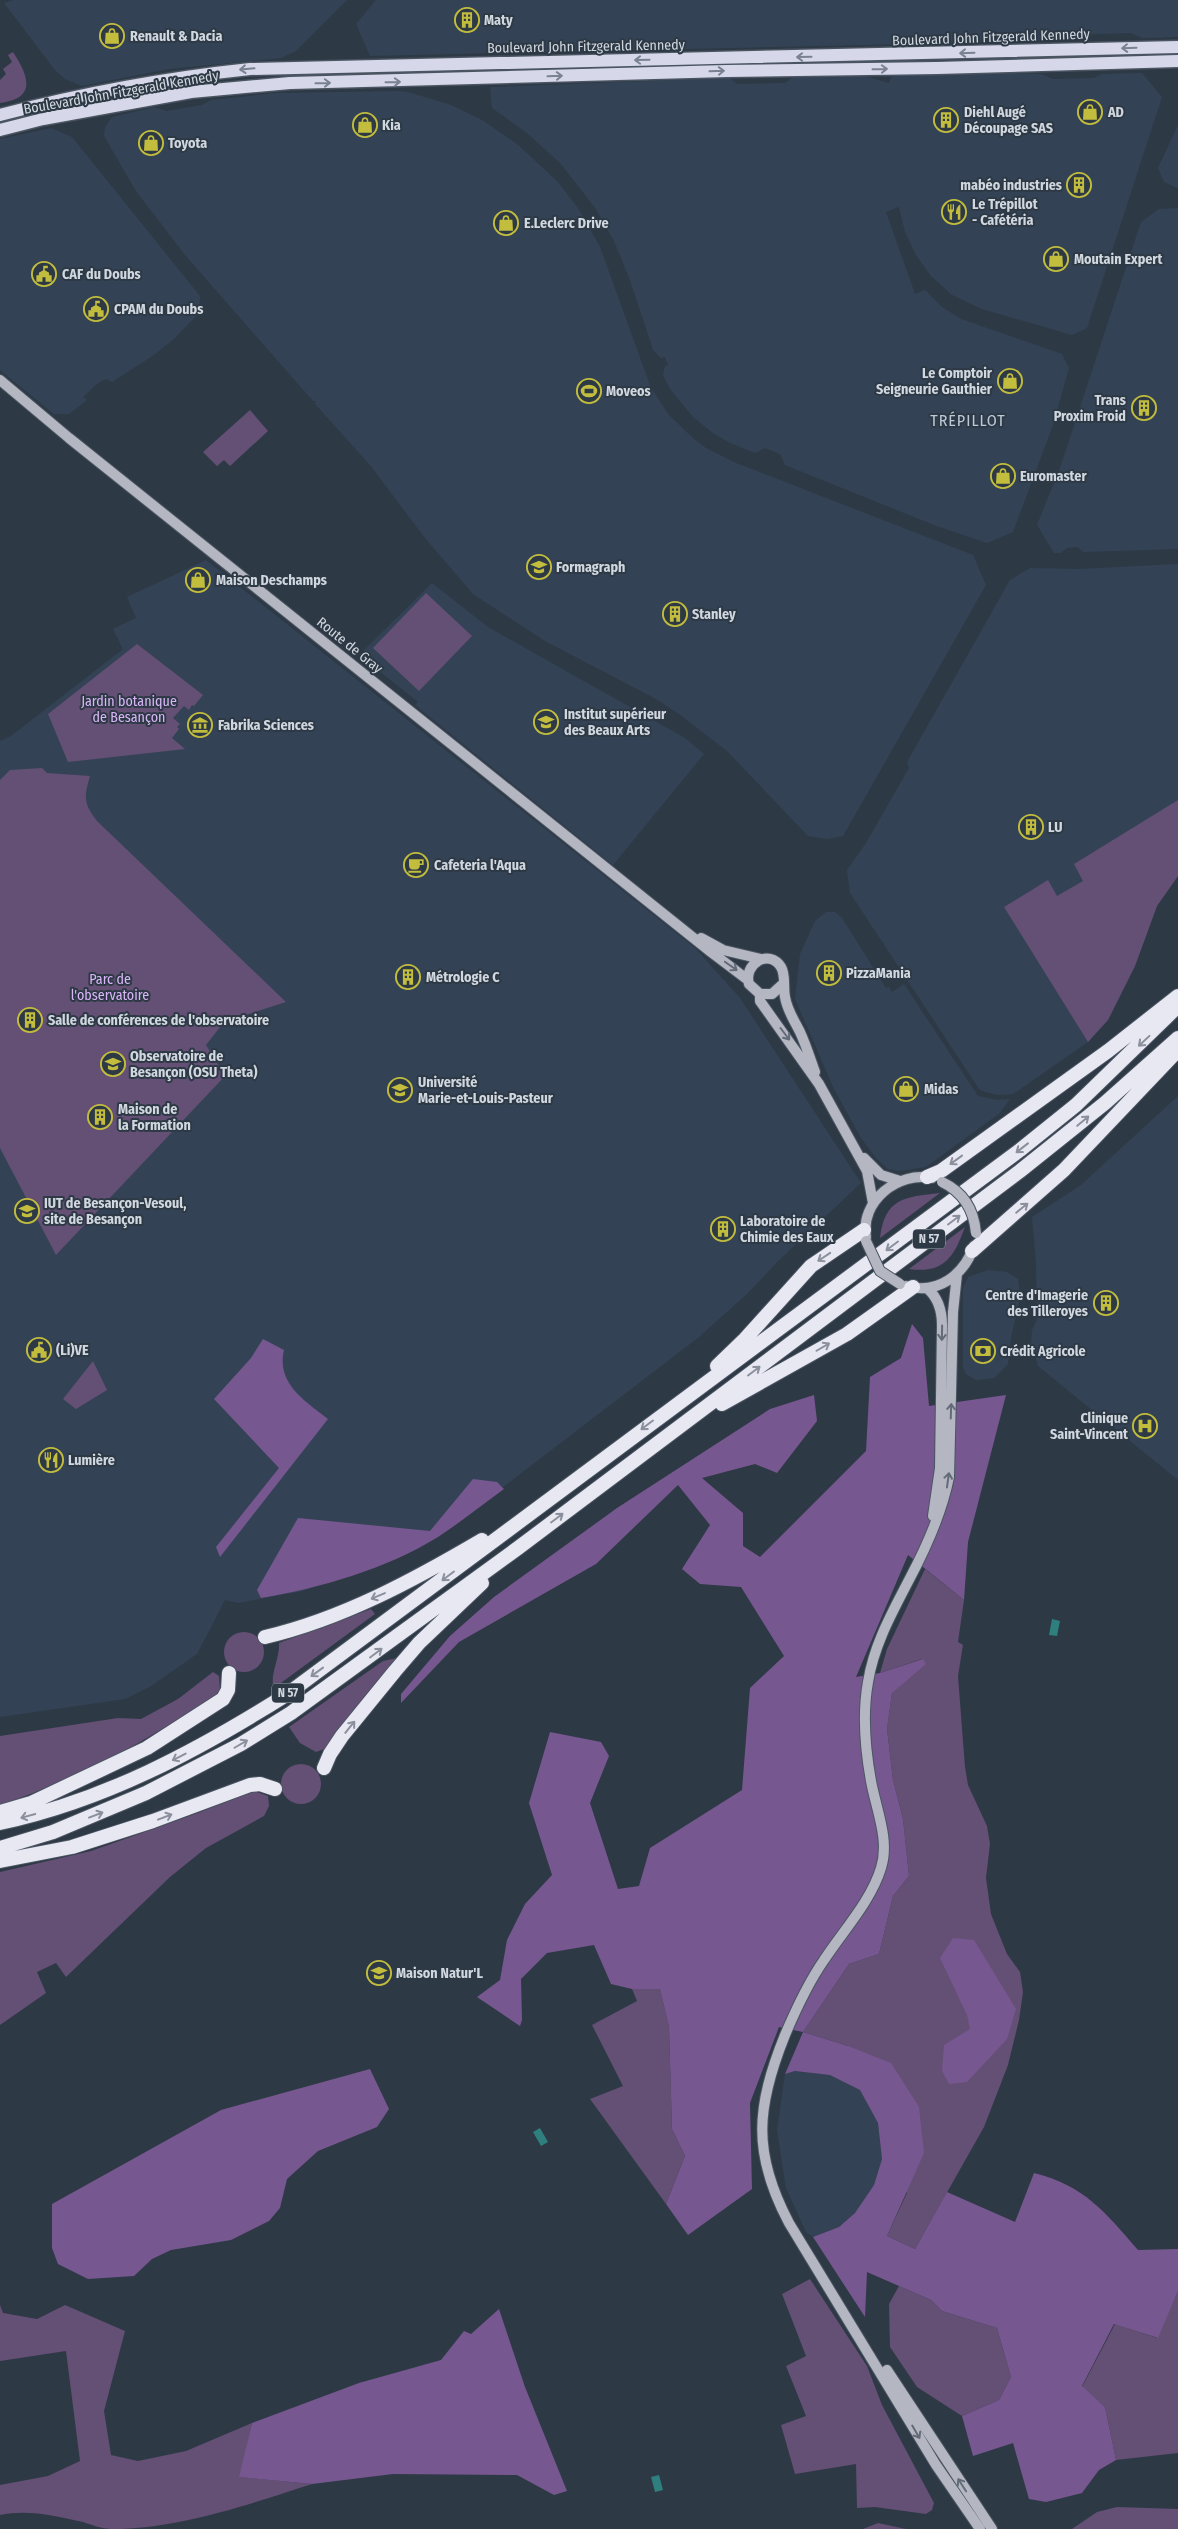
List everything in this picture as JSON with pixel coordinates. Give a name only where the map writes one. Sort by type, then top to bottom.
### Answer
[{"type":"highway","points":[[927,1177],[941,1171],[1108,1051],[1178,996]]},
{"type":"highway","name":"N 57","points":[[0,1823],[50,1810],[147,1774],[232,1728],[286,1695],[543,1505],[686,1396],[786,1326],[1020,1150],[1076,1105],[1178,1006]]},
{"type":"highway","name":"N 57","points":[[0,1848],[53,1832],[123,1804],[198,1768],[242,1744],[291,1713],[518,1548],[1054,1144],[1178,1038]]},
{"type":"highway","points":[[972,1251],[1058,1176],[1178,1050]]},
{"type":"highway","points":[[686,1396],[744,1339],[811,1266],[865,1235]]},
{"type":"highway","points":[[673,1431],[847,1334],[906,1286]]},
{"type":"highway","points":[[265,1636],[352,1607],[394,1589],[543,1505]]},
{"type":"highway","points":[[324,1768],[330,1754],[342,1736],[419,1644],[518,1548]]},
{"type":"highway","points":[[0,1812],[31,1803],[146,1748],[222,1698],[228,1690],[229,1673]]},
{"type":"highway","points":[[0,1861],[72,1847],[153,1821],[250,1784],[260,1784],[274,1789]]},
{"type":"main road","name":"Boulevard John Fitzgerald Kennedy","points":[[0,115],[94,92],[170,78],[250,69],[314,65],[757,58],[1178,47]]},
{"type":"main road","name":"Boulevard John Fitzgerald Kennedy","points":[[0,130],[40,119],[191,92],[290,83],[1178,61]]},
{"type":"main road","name":"Route de Gray","points":[[0,380],[69,438],[748,980]]},
{"type":"main road","name":"Route de Gray","points":[[686,930],[723,950],[761,959]]},
{"type":"main road","points":[[783,984],[772,994],[760,994],[753,989],[748,980],[751,967],[761,959],[772,960],[780,965],[784,974],[783,984],[786,1006],[805,1042],[819,1084]]},
{"type":"main road","points":[[760,994],[760,1001],[819,1084],[867,1171],[873,1203],[865,1235],[872,1259],[880,1271],[906,1286],[928,1288],[943,1284],[957,1274],[964,1266],[972,1251],[976,1233],[974,1218],[960,1193],[942,1182],[927,1177],[900,1181],[891,1185],[873,1203]]},
{"type":"main road","points":[[855,1149],[882,1175],[900,1181]]},
{"type":"main road","points":[[957,1274],[953,1312],[949,1477],[944,1499],[931,1532],[883,1630],[868,1680],[865,1707],[865,1745],[883,1834],[884,1854],[881,1870],[865,1900],[819,1966],[799,2002],[774,2064],[764,2096],[762,2120],[763,2150],[770,2184],[789,2223],[926,2449],[980,2529]]},
{"type":"main road","points":[[928,1288],[935,1295],[942,1312],[940,1468],[931,1532]]},
{"type":"main road","points":[[837,2300],[850,2314],[992,2529]]},
{"type":"shaded area","points":[[13,0],[347,0],[296,51],[281,58],[169,69],[82,86],[65,79],[55,70],[4,3]]},
{"type":"shaded area","points":[[376,0],[1178,0],[1178,37],[1142,38],[1131,33],[1094,34],[1081,40],[370,56],[356,24]]},
{"type":"shaded area","points":[[1142,73],[1162,97],[1087,328],[1072,335],[982,309],[952,295],[931,276],[916,255],[905,232],[899,207],[886,212],[915,294],[925,290],[942,307],[961,319],[1062,354],[1069,368],[1053,425],[1013,532],[987,543],[934,525],[785,465],[780,454],[765,448],[755,453],[728,442],[693,417],[670,389],[663,375],[665,366],[668,365],[665,357],[661,358],[653,350],[630,280],[614,241],[596,209],[560,163],[527,133],[492,108],[490,87],[730,78],[737,84],[785,83],[793,77],[861,75],[889,83],[892,75],[1041,74],[1053,79],[1094,78],[1102,74]]},
{"type":"shaded area","points":[[408,92],[451,105],[482,120],[517,144],[558,182],[580,211],[600,247],[651,388],[669,415],[694,439],[706,448],[736,463],[973,555],[986,585],[843,836],[827,839],[808,836],[727,751],[679,714],[656,699],[545,641],[473,594],[425,538],[370,465],[315,404],[316,401],[313,401],[185,255],[136,191],[104,136],[105,127],[112,117],[155,107],[166,111],[202,105],[211,100],[276,93]]},
{"type":"shaded area","points":[[1178,125],[1177,188],[1164,182],[1158,168]]},
{"type":"shaded area","points":[[51,128],[72,137],[200,296],[199,313],[174,339],[151,357],[112,382],[106,379],[98,383],[83,397],[87,400],[69,414],[54,414],[0,370],[0,139]]},
{"type":"shaded area","points":[[1178,208],[1178,549],[1083,552],[1078,547],[1067,548],[1061,553],[1054,553],[1037,525],[1060,468],[1141,222],[1159,209]]},
{"type":"shaded area","name":"Université Marie-et-Louis-Pasteur","points":[[206,560],[695,948],[740,998],[861,1183],[778,1261],[748,1293],[699,1337],[438,1537],[398,1557],[303,1591],[238,1603],[225,1600],[197,1654],[151,1686],[125,1699],[0,1717],[0,741],[11,736],[123,649],[113,629],[136,618],[127,597]]},
{"type":"shaded area","points":[[1178,564],[1178,876],[1157,906],[1135,966],[1108,1020],[1088,1042],[1013,1094],[999,1095],[985,1092],[979,1089],[850,893],[847,870],[866,843],[909,768],[907,762],[1010,580],[1030,568],[1079,569]]},
{"type":"shaded area","name":"Institut supérieur des Beaux Arts","points":[[432,583],[488,627],[685,738],[704,754],[613,865],[415,705],[418,702],[359,655]]},
{"type":"shaded area","points":[[826,912],[835,912],[842,918],[886,988],[889,987],[892,992],[904,984],[978,1096],[997,1100],[1010,1099],[1000,1113],[926,1167],[900,1171],[888,1169],[876,1158],[861,1138],[834,1089],[795,999],[800,954],[815,921]]},
{"type":"shaded area","points":[[1178,1096],[1178,1480],[1038,1366],[1031,1343],[1032,1330],[1037,1319],[1036,1263],[1032,1217],[1081,1185]]},
{"type":"shaded area","points":[[988,1270],[1007,1272],[1018,1279],[1020,1298],[1011,1338],[1008,1364],[994,1378],[976,1380],[966,1374],[963,1367],[963,1288],[968,1277]]},
{"type":"shaded area","points":[[912,1324],[923,1338],[929,1406],[1006,1395],[968,1542],[964,1600],[908,1555],[856,1677],[880,1673],[923,1659],[926,1664],[892,1693],[887,1729],[893,1780],[903,1819],[909,1876],[893,1896],[879,1954],[849,1964],[803,2032],[779,2027],[750,2103],[752,2189],[688,2235],[666,2204],[685,2156],[672,2129],[669,2027],[660,1989],[632,1989],[611,1984],[594,1945],[547,1953],[521,1979],[522,2020],[520,2026],[477,1997],[500,1980],[507,1940],[525,1904],[552,1875],[529,1803],[550,1732],[601,1742],[609,1756],[590,1803],[618,1889],[639,1886],[650,1848],[742,1790],[750,1688],[784,1656],[741,1587],[700,1584],[682,1569],[710,1525],[678,1485],[596,1564],[459,1642],[401,1703],[401,1694],[450,1636],[494,1597],[617,1508],[770,1409],[814,1395],[817,1421],[777,1473],[755,1464],[702,1478],[743,1513],[743,1546],[760,1557],[866,1451],[870,1377],[901,1358]]},
{"type":"shaded area","points":[[263,1339],[284,1350],[284,1372],[288,1382],[302,1398],[328,1419],[220,1557],[216,1547],[279,1468],[214,1399],[251,1358]]},
{"type":"shaded area","points":[[473,1479],[497,1482],[504,1489],[438,1537],[397,1559],[353,1576],[307,1589],[261,1598],[257,1590],[298,1518],[430,1531]]},
{"type":"shaded area","points":[[1052,1619],[1060,1621],[1057,1636],[1049,1635]]},
{"type":"shaded area","points":[[953,1938],[974,1940],[1016,2009],[1007,2039],[967,2082],[949,2084],[942,2071],[944,2045],[970,2029],[967,2015],[940,1958]]},
{"type":"shaded area","points":[[803,2032],[848,2046],[891,2063],[919,2107],[924,2153],[887,2236],[915,2249],[947,2192],[1015,2222],[1034,2173],[1067,2185],[1093,2202],[1138,2250],[1178,2249],[1178,2291],[1158,2338],[1114,2324],[1082,2386],[1105,2407],[1116,2460],[1099,2470],[1082,2493],[1046,2502],[1029,2499],[1013,2443],[973,2456],[962,2416],[999,2400],[1011,2377],[997,2328],[942,2311],[931,2300],[867,2272],[865,2317],[813,2237],[839,2227],[855,2213],[874,2185],[882,2159],[878,2123],[860,2090],[830,2075],[795,2071],[785,2074]]},
{"type":"shaded area","points":[[370,2069],[389,2109],[377,2127],[318,2151],[287,2179],[280,2208],[269,2221],[231,2240],[171,2250],[152,2259],[134,2276],[88,2279],[58,2264],[52,2248],[52,2204],[221,2110]]},
{"type":"shaded area","points":[[795,2071],[831,2075],[860,2090],[878,2123],[882,2159],[874,2185],[855,2213],[839,2227],[813,2237],[806,2232],[786,2188],[777,2130],[785,2074]]},
{"type":"shaded area","points":[[540,2128],[548,2142],[541,2146],[533,2132]]},
{"type":"shaded area","points":[[499,2309],[525,2387],[567,2491],[554,2495],[517,2475],[393,2474],[312,2484],[239,2477],[252,2423],[359,2383],[441,2360],[464,2331],[471,2334]]},
{"type":"shaded area","points":[[659,2475],[663,2490],[655,2492],[651,2477]]},
{"type":"green space","points":[[13,52],[23,69],[26,84],[25,91],[12,100],[0,103],[0,80],[6,74],[3,69],[12,62],[8,55]]},
{"type":"green space","points":[[250,410],[268,431],[230,466],[224,460],[217,466],[203,452]]},
{"type":"green space","points":[[426,593],[472,636],[419,691],[373,648]]},
{"type":"green space","name":"Jardin botanique de Besançon","points":[[137,644],[203,695],[189,710],[184,706],[173,718],[180,724],[177,727],[179,729],[172,738],[185,749],[68,762],[48,714]]},
{"type":"green space","name":"Parc de l'observatoire","points":[[42,768],[47,773],[90,776],[86,800],[89,809],[97,821],[286,1002],[224,1022],[206,1045],[225,1076],[56,1255],[0,1148],[0,780],[10,770]]},
{"type":"green space","points":[[1178,800],[1178,876],[1157,906],[1135,966],[1108,1020],[1088,1042],[1004,907],[1048,880],[1057,896],[1083,881],[1074,864]]},
{"type":"green space","points":[[940,1193],[880,1238],[886,1215],[898,1202],[916,1196]]},
{"type":"green space","points":[[965,1227],[957,1247],[946,1261],[931,1269],[909,1269]]},
{"type":"green space","points":[[93,1361],[107,1390],[76,1409],[63,1399]]},
{"type":"green space","points":[[925,1569],[964,1600],[958,1642],[963,1645],[958,1676],[965,1767],[968,1785],[987,1826],[990,1844],[986,1878],[991,1914],[1007,1954],[1020,1972],[1023,1992],[1019,2020],[1008,2065],[984,2127],[915,2249],[887,2236],[907,2193],[848,2046],[803,2032],[849,1964],[879,1954],[893,1896],[909,1876],[903,1819],[893,1780],[887,1729],[892,1693],[922,1659],[880,1673],[887,1649]]},
{"type":"green space","points":[[371,1609],[375,1614],[274,1688],[273,1678],[279,1643]]},
{"type":"green space","points":[[244,1632],[258,1638],[264,1652],[258,1666],[244,1672],[230,1666],[224,1652],[230,1638]]},
{"type":"green space","points":[[397,1658],[327,1748],[316,1752],[300,1743],[289,1727],[383,1661]]},
{"type":"green space","points":[[213,1672],[219,1676],[220,1690],[203,1704],[94,1766],[48,1787],[0,1805],[0,1736],[118,1718],[141,1719],[178,1699]]},
{"type":"green space","points":[[301,1764],[312,1767],[318,1773],[321,1784],[318,1795],[312,1801],[301,1804],[290,1801],[284,1795],[281,1784],[284,1773],[290,1767]]},
{"type":"green space","points":[[254,1791],[268,1796],[269,1806],[264,1816],[206,1848],[170,1877],[66,1977],[56,1963],[37,1972],[46,1993],[0,2025],[0,1872],[91,1851]]},
{"type":"green space","points":[[660,1988],[669,2027],[672,2129],[685,2156],[666,2204],[590,2099],[623,2086],[592,2025],[637,2001],[632,1989]]},
{"type":"green space","points":[[810,2279],[867,2366],[882,2405],[934,2503],[932,2510],[926,2514],[875,2507],[857,2508],[856,2464],[795,2474],[781,2425],[806,2416],[786,2366],[806,2356],[782,2294]]},
{"type":"green space","points":[[899,2286],[931,2300],[942,2311],[997,2328],[1011,2377],[999,2400],[962,2416],[917,2387],[890,2347],[889,2304]]},
{"type":"green space","points":[[1178,2291],[1178,2453],[1116,2460],[1105,2407],[1082,2387],[1115,2324],[1157,2338]]},
{"type":"green space","points":[[0,2305],[3,2313],[37,2319],[65,2305],[125,2331],[104,2411],[111,2455],[138,2461],[186,2451],[252,2423],[240,2477],[312,2484],[214,2514],[162,2525],[137,2528],[112,2529],[97,2527],[83,2522],[42,2514],[10,2513],[0,2515],[0,2485],[48,2476],[80,2461],[66,2351],[0,2361]]},
{"type":"green space","points":[[1117,2507],[1178,2509],[1178,2529],[1072,2529],[1097,2512]]},
{"type":"green space","points":[[878,2523],[906,2529],[863,2529]]},
{"type":"place","name":"Maty","points":[[467,20]]},
{"type":"place","name":"Renault & Dacia","points":[[112,36]]},
{"type":"place","name":"AD","points":[[1090,112]]},
{"type":"place","name":"Diehl Augé Découpage SAS","points":[[946,120]]},
{"type":"place","name":"Kia","points":[[365,125]]},
{"type":"place","name":"Toyota","points":[[151,143]]},
{"type":"place","name":"mabéo industries","points":[[1079,185]]},
{"type":"place","name":"Le Trépillot - Cafétéria","points":[[954,212]]},
{"type":"place","name":"E.Leclerc Drive","points":[[506,223]]},
{"type":"place","name":"Moutain Expert","points":[[1056,259]]},
{"type":"place","name":"CAF du Doubs","points":[[44,274]]},
{"type":"place","name":"CPAM du Doubs","points":[[96,309]]},
{"type":"place","name":"Le Comptoir Seigneurie Gauthier","points":[[1010,381]]},
{"type":"place","name":"Moveos","points":[[589,391]]},
{"type":"place","name":"Trans Proxim Froid","points":[[1144,408]]},
{"type":"place","name":"Euromaster","points":[[1003,476]]},
{"type":"place","name":"Formagraph","points":[[539,567]]},
{"type":"place","name":"Maison Deschamps","points":[[198,580]]},
{"type":"place","name":"Stanley","points":[[675,614]]},
{"type":"place","name":"Institut supérieur des Beaux Arts","points":[[546,722]]},
{"type":"place","name":"Fabrika Sciences","points":[[200,725]]},
{"type":"place","name":"LU","points":[[1031,827]]},
{"type":"place","name":"Cafeteria l'Aqua","points":[[416,865]]},
{"type":"place","name":"PizzaMania","points":[[829,973]]},
{"type":"place","name":"Métrologie C","points":[[408,977]]},
{"type":"place","name":"Salle de conférences de l'observatoire","points":[[30,1020]]},
{"type":"place","name":"Observatoire de Besançon (OSU Theta)","points":[[113,1064]]},
{"type":"place","name":"Midas","points":[[906,1089]]},
{"type":"place","name":"Université Marie-et-Louis-Pasteur","points":[[400,1090]]},
{"type":"place","name":"Maison de la Formation","points":[[100,1117]]},
{"type":"place","name":"IUT de Besançon-Vesoul, site de Besançon","points":[[27,1211]]},
{"type":"place","name":"Laboratoire de Chimie des Eaux","points":[[723,1229]]},
{"type":"place","name":"Centre d'Imagerie des Tilleroyes","points":[[1106,1303]]},
{"type":"place","name":"(Li)VE","points":[[39,1350]]},
{"type":"place","name":"Crédit Agricole","points":[[983,1351]]},
{"type":"place","name":"Clinique Saint-Vincent","points":[[1145,1426]]},
{"type":"place","name":"Lumière","points":[[51,1460]]},
{"type":"place","name":"Maison Natur'L","points":[[379,1973]]},
{"type":"district","name":"TRÉPILLOT","points":[[968,420]]}]
